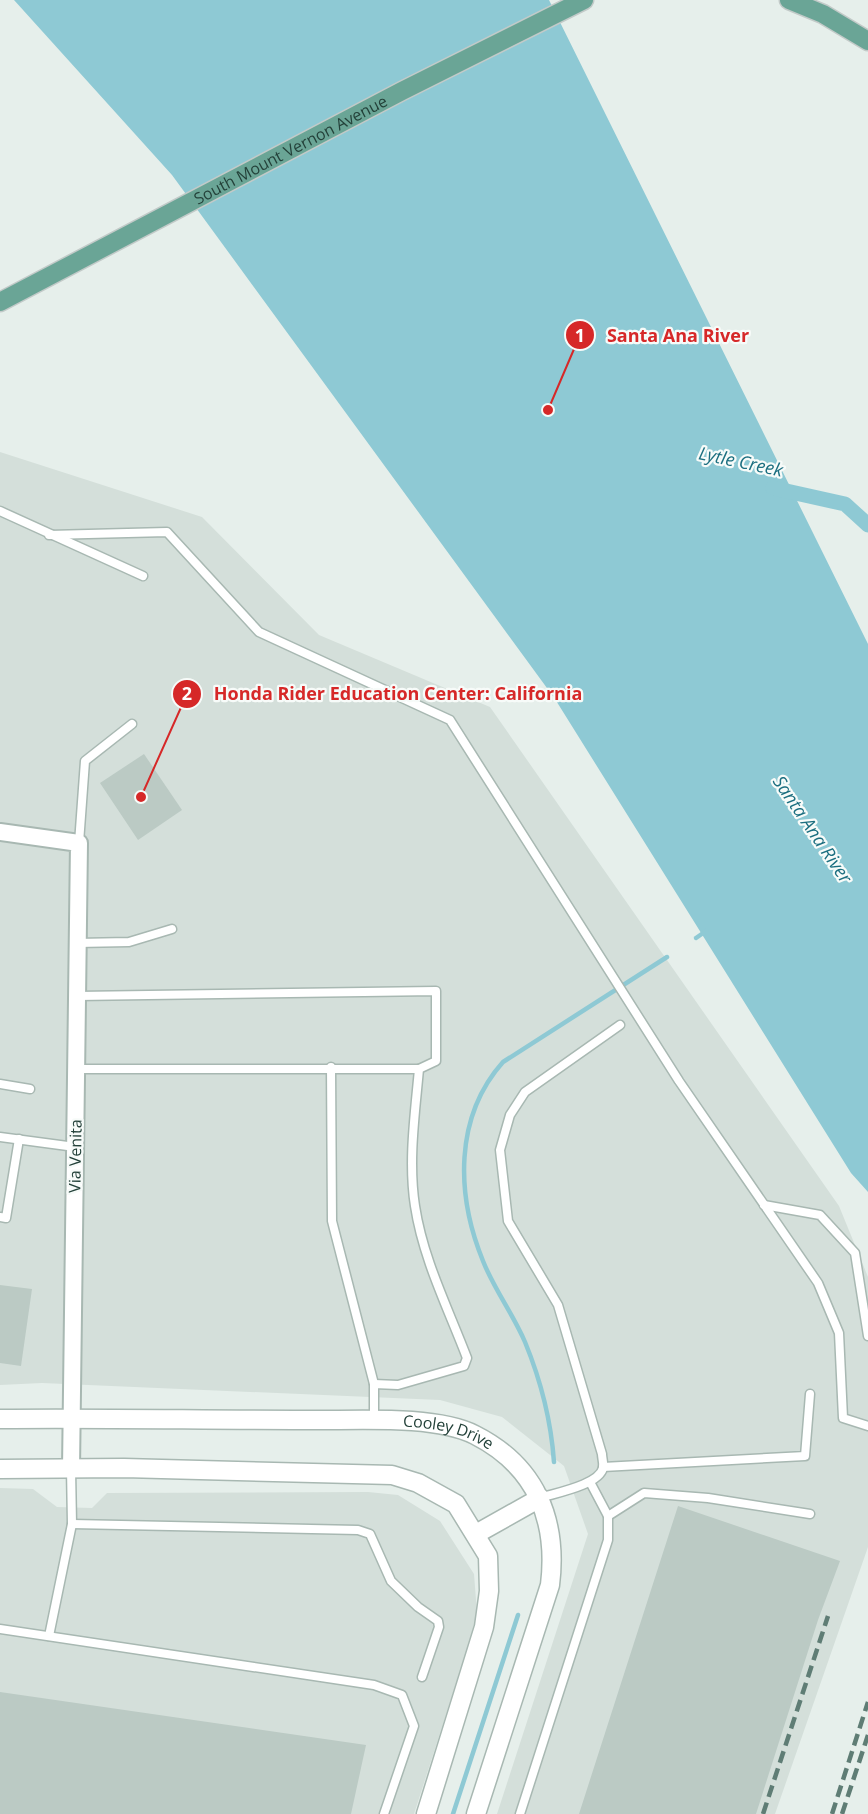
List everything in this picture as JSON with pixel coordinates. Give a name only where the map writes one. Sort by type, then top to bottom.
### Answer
[{"type":"main road","name":"South Mount Vernon Avenue","points":[[0,302],[402,91],[584,0]]},
{"type":"main road","points":[[789,0],[823,14],[868,41]]},
{"type":"street","points":[[0,832],[79,843]]},
{"type":"street","name":"Via Venita","points":[[70,1469],[79,843]]},
{"type":"street","name":"Cooley Drive","points":[[0,1419],[374,1421],[443,1424],[475,1435],[511,1459],[540,1498],[551,1528],[554,1555],[550,1585],[476,1814]]},
{"type":"street","points":[[0,1468],[392,1475],[418,1483],[456,1504],[488,1556],[489,1591],[484,1627],[426,1814]]},
{"type":"street","points":[[476,1534],[540,1498]]},
{"type":"lane","points":[[0,511],[142,576]]},
{"type":"lane","points":[[49,535],[167,532],[259,632],[450,720],[679,1081],[818,1283],[839,1333],[843,1418],[868,1426]]},
{"type":"lane","points":[[79,843],[85,761],[132,724]]},
{"type":"lane","points":[[77,943],[129,942],[172,928]]},
{"type":"lane","points":[[76,1069],[331,1067],[419,1069],[436,1061],[436,991],[77,996]]},
{"type":"lane","points":[[540,1498],[590,1482],[598,1476],[603,1467],[602,1454],[558,1305],[508,1221],[500,1150],[510,1115],[525,1092],[620,1025]]},
{"type":"lane","points":[[331,1067],[332,1221],[374,1384],[374,1421]]},
{"type":"lane","points":[[374,1384],[398,1385],[420,1379],[464,1366],[467,1358],[426,1254],[415,1205],[412,1148],[419,1069]]},
{"type":"lane","points":[[0,1084],[30,1089]]},
{"type":"lane","points":[[0,1137],[75,1147]]},
{"type":"lane","points":[[0,1217],[6,1218],[19,1139]]},
{"type":"lane","points":[[764,1205],[820,1215],[855,1253],[868,1336]]},
{"type":"lane","points":[[603,1467],[805,1456],[810,1394]]},
{"type":"lane","points":[[49,1636],[72,1524],[70,1469]]},
{"type":"lane","points":[[520,1814],[608,1540],[608,1516],[590,1482]]},
{"type":"lane","points":[[608,1516],[644,1493],[708,1498],[810,1514]]},
{"type":"lane","points":[[72,1524],[358,1530],[370,1534],[391,1581],[417,1607],[438,1621],[439,1627],[422,1677]]},
{"type":"lane","points":[[0,1629],[374,1685],[402,1695],[414,1726],[384,1814]]},
{"type":"shaded area","points":[[0,452],[202,517],[319,635],[490,707],[839,1206],[868,1277],[868,1547],[775,1814],[497,1814],[588,1534],[564,1466],[502,1417],[440,1400],[42,1383],[0,1385]]},
{"type":"shaded area","points":[[0,1488],[33,1489],[57,1507],[92,1508],[107,1493],[368,1492],[398,1495],[440,1521],[474,1574],[477,1613],[414,1814],[0,1814]]},
{"type":"water","name":"Santa Ana River","points":[[14,0],[549,0],[868,644],[868,1192],[851,1173],[555,699],[172,175]]},
{"type":"building","points":[[144,754],[182,810],[138,840],[100,783]]},
{"type":"building","points":[[0,1285],[32,1289],[21,1366],[0,1363]]},
{"type":"building","points":[[678,1506],[840,1561],[818,1620],[756,1814],[579,1814]]},
{"type":"building","points":[[0,1692],[366,1745],[351,1814],[0,1814]]},
{"type":"waterway","name":"Lytle Creek","points":[[773,488],[845,504],[868,525]]},
{"type":"waterway","points":[[696,938],[706,931]]},
{"type":"waterway","points":[[554,1462],[548,1416],[531,1357],[487,1271],[474,1236],[465,1184],[464,1157],[468,1132],[475,1107],[487,1084],[503,1062],[667,957]]},
{"type":"waterway","points":[[453,1814],[518,1615]]},
{"type":"railway","points":[[763,1814],[828,1616]]},
{"type":"railway","points":[[832,1814],[868,1702]]},
{"type":"railway","points":[[842,1814],[868,1735]]},
{"type":"place","name":"Santa Ana River","points":[[548,410]]},
{"type":"place","name":"Honda Rider Education Center: California","points":[[141,797]]}]
